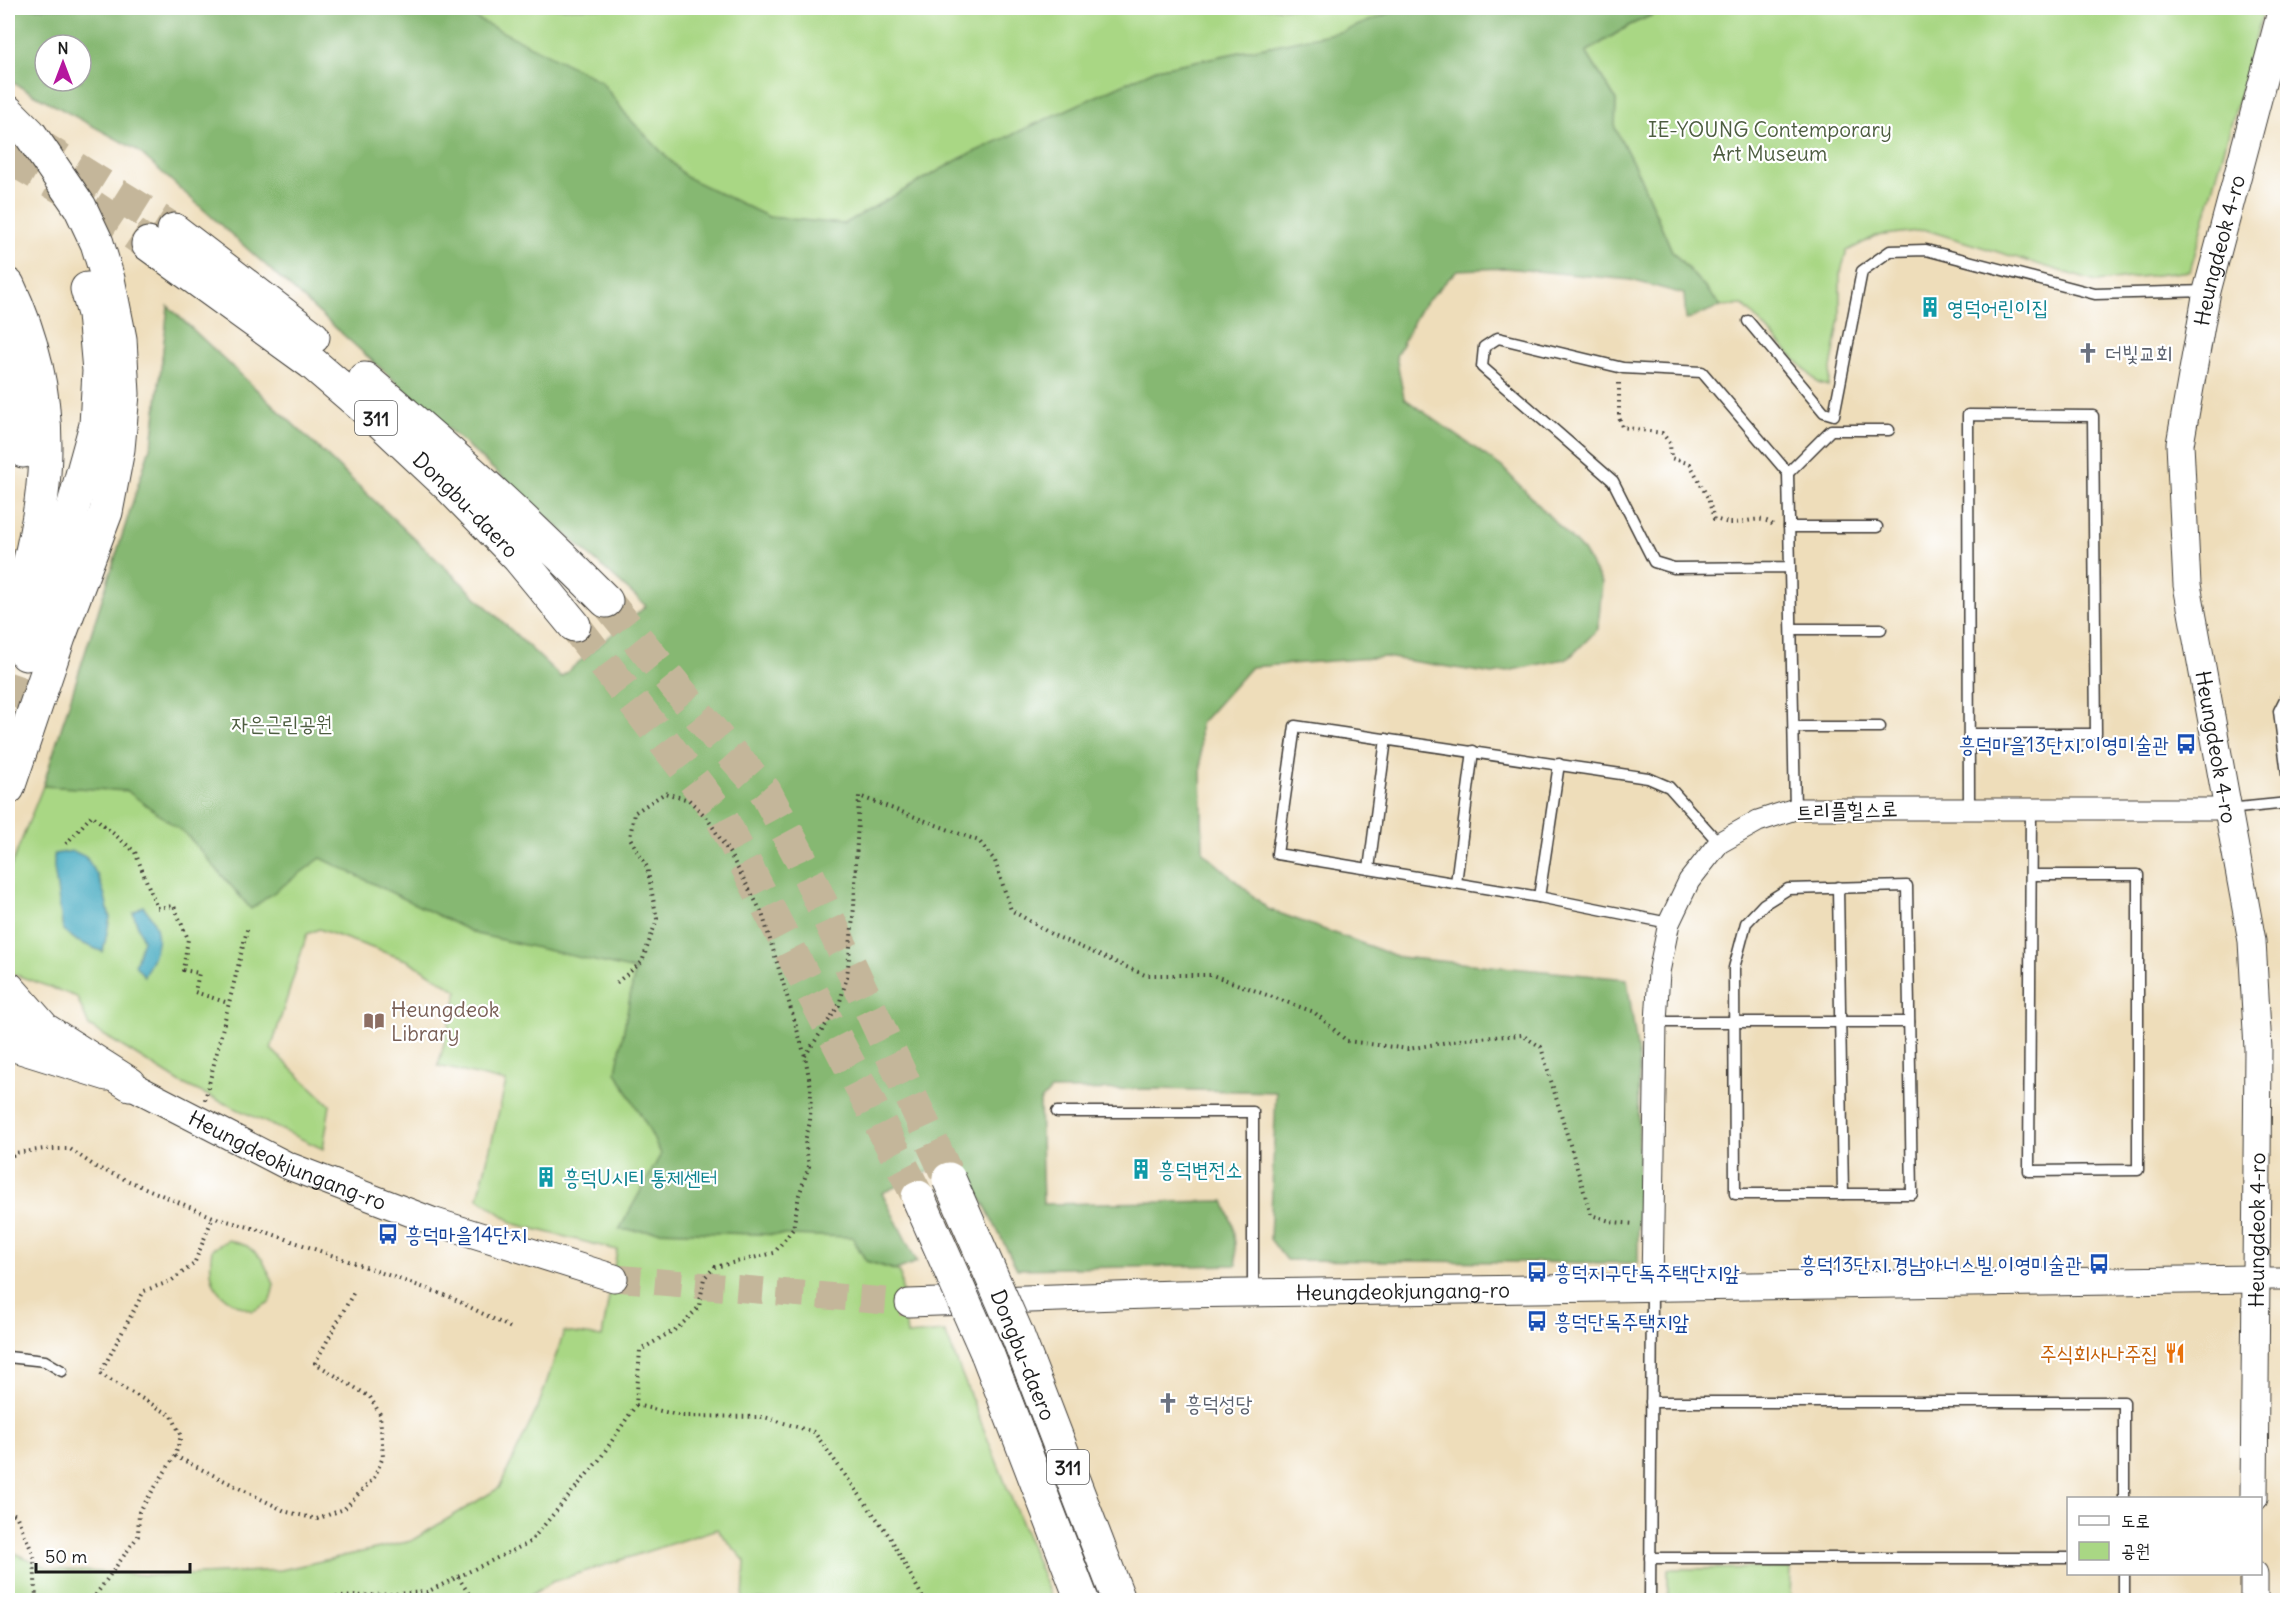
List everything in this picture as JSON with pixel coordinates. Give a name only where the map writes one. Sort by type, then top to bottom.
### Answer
[{"type":"highway","points":[[8,112],[30,134],[80,207],[97,243],[108,279],[120,339],[123,394],[118,449],[106,512],[59,636],[12,774],[8,804]]},
{"type":"highway","points":[[8,137],[52,196],[78,252],[94,314],[99,371],[96,425],[54,576],[16,645]]},
{"type":"highway","name":"Dongbu-daero","points":[[573,625],[518,557],[450,487],[312,363],[161,237],[350,366],[440,442],[546,540],[606,601]]},
{"type":"highway","points":[[8,285],[24,323],[35,361],[43,399],[46,447],[43,494],[35,542],[23,590],[16,645]]},
{"type":"highway","points":[[8,343],[21,411],[24,476],[13,547],[8,564]]},
{"type":"highway","points":[[8,988],[45,1030],[130,1084]]},
{"type":"highway","name":"Dongbu-daero","points":[[949,1179],[1017,1334],[1119,1600]]},
{"type":"highway","name":"Dongbu-daero","points":[[918,1197],[987,1353],[1082,1600]]},
{"type":"street","name":"Heungdeok 4-ro","points":[[2254,1497],[2258,1049],[2252,941],[2187,585],[2180,444],[2207,291],[2282,8]]},
{"type":"street","name":"트리플힐스로","points":[[1652,1288],[1656,1022],[1659,972],[1669,923],[1689,881],[1719,843],[1758,821],[1795,809],[2228,809]]},
{"type":"street","name":"Heungdeokjungang-ro","points":[[8,1025],[130,1084],[286,1165],[411,1213],[614,1278]]},
{"type":"street","points":[[8,1050],[14,1048],[130,1084]]},
{"type":"street","points":[[2255,1279],[2288,1279]]},
{"type":"street","name":"Heungdeokjungang-ro","points":[[909,1303],[1253,1293],[2255,1279]]},
{"type":"street","points":[[2254,1575],[2254,1600]]},
{"type":"lane","points":[[1748,321],[1824,412],[1834,415],[1862,272],[1890,251],[1926,250],[2095,294],[2207,291]]},
{"type":"lane","points":[[1790,567],[1674,568],[1654,562],[1613,481],[1482,367],[1484,347],[1498,338],[1619,367],[1702,372],[1788,473],[1792,629],[1795,809]]},
{"type":"lane","points":[[1969,734],[2096,734],[2093,416],[1968,415],[1969,808]]},
{"type":"lane","points":[[1788,473],[1831,430],[1889,430]]},
{"type":"lane","points":[[1789,527],[1877,527]]},
{"type":"lane","points":[[1792,629],[1881,629]]},
{"type":"lane","points":[[2288,693],[2279,711],[2288,782]]},
{"type":"lane","points":[[1669,923],[1539,897],[1277,854],[1295,726],[1648,778],[1670,787],[1719,843]]},
{"type":"lane","points":[[1794,728],[1880,727]]},
{"type":"lane","points":[[1369,869],[1386,739]]},
{"type":"lane","points":[[1456,883],[1473,751]]},
{"type":"lane","points":[[1539,897],[1559,764]]},
{"type":"lane","points":[[2228,809],[2288,803]]},
{"type":"lane","points":[[2031,808],[2029,1171],[2138,1170],[2138,875],[2031,875]]},
{"type":"lane","points":[[1907,886],[1912,1194],[1735,1194],[1734,968],[1746,923],[1764,904],[1788,889],[1838,887],[1907,886]]},
{"type":"lane","points":[[1838,887],[1843,1194]]},
{"type":"lane","points":[[1656,1022],[1909,1022]]},
{"type":"lane","points":[[1057,1112],[1253,1112],[1253,1293]]},
{"type":"lane","points":[[1650,1600],[1652,1288]]},
{"type":"lane","points":[[8,1357],[45,1360],[62,1371]]},
{"type":"lane","points":[[1651,1402],[2124,1402],[2124,1497]]},
{"type":"lane","points":[[1650,1558],[2067,1558]]},
{"type":"lane","points":[[2124,1575],[2124,1600]]},
{"type":"path","points":[[1619,367],[1619,417],[1622,427],[1662,433],[1670,443],[1671,458],[1690,464],[1708,498],[1714,519],[1729,523],[1760,519],[1770,522],[1776,528],[1775,567]]},
{"type":"path","points":[[288,1600],[427,1592],[530,1542],[599,1460],[636,1405],[640,1350],[678,1328],[699,1307],[704,1278],[715,1267],[774,1253],[793,1229],[799,1195],[809,1166],[805,1141],[810,1122],[811,1088],[805,1056],[762,913],[707,818],[689,800],[665,793],[634,813],[630,838],[647,867],[657,918],[642,962],[616,983]]},
{"type":"path","points":[[805,1056],[839,1005],[847,977],[854,907],[859,796],[979,841],[995,861],[1011,910],[1053,935],[1145,975],[1212,975],[1314,1012],[1347,1041],[1408,1049],[1465,1039],[1522,1035],[1541,1047],[1591,1215],[1613,1222],[1653,1227]]},
{"type":"path","points":[[66,844],[92,815],[135,852],[157,908],[174,906],[188,939],[183,970],[199,973],[195,992],[228,1003]]},
{"type":"path","points":[[200,1120],[248,926]]},
{"type":"path","points":[[8,1160],[15,1153],[45,1149],[70,1149],[96,1167],[213,1217],[266,1232],[450,1297],[513,1329]]},
{"type":"path","points":[[92,1600],[138,1536],[140,1512],[175,1456],[181,1436],[172,1416],[100,1374],[144,1291],[171,1281],[194,1264],[213,1217]]},
{"type":"path","points":[[175,1456],[287,1512],[317,1519],[344,1509],[374,1478],[383,1457],[380,1414],[370,1397],[315,1363],[355,1290]]},
{"type":"path","points":[[636,1405],[682,1416],[764,1417],[814,1432],[890,1537],[924,1600]]},
{"type":"path","points":[[8,1511],[16,1515],[34,1556],[36,1600]]},
{"type":"path","points":[[458,1577],[473,1600]]},
{"type":"green space","points":[[8,8],[455,8],[601,81],[628,117],[686,177],[769,217],[844,224],[961,158],[1156,69],[1344,31],[1402,8],[1668,8],[1630,25],[1586,52],[1616,100],[1615,128],[1639,175],[1672,251],[1721,306],[1686,320],[1684,294],[1631,280],[1505,268],[1457,270],[1420,309],[1396,356],[1404,398],[1502,467],[1583,551],[1602,583],[1598,629],[1569,658],[1493,674],[1385,657],[1251,667],[1200,724],[1203,852],[1268,909],[1399,957],[1627,979],[1639,1062],[1638,1263],[1286,1260],[1270,1239],[1276,1092],[1157,1089],[1051,1090],[1040,1102],[1043,1204],[1224,1201],[1233,1225],[1237,1265],[1017,1269],[960,1157],[882,1193],[917,1262],[896,1270],[866,1261],[852,1237],[619,1230],[661,1154],[616,1072],[635,970],[476,934],[321,858],[251,909],[187,835],[127,791],[43,786],[153,438],[168,306],[561,677],[646,606],[137,150],[8,80]]},
{"type":"green space","points":[[312,8],[1569,8],[840,278]]},
{"type":"green space","name":"IE-YOUNG Contemporary Art Museum","points":[[1668,8],[2264,8],[2190,271],[2096,282],[1926,230],[1876,236],[1847,251],[1840,274],[1840,318],[1828,386],[1818,383],[1743,305],[1721,306],[1672,251],[1639,175],[1615,128],[1616,100],[1586,52],[1630,25]]},
{"type":"green space","name":"자은근린공원","points":[[165,334],[608,733],[866,1261],[900,1272],[907,1335],[945,1332],[1052,1600],[743,1600],[745,1561],[717,1529],[552,1582],[523,1600],[8,1600],[8,1550],[51,1569],[164,1576],[281,1570],[411,1541],[499,1488],[538,1407],[564,1332],[602,1337],[617,1250],[515,1224],[478,1198],[506,1082],[438,1066],[458,991],[409,961],[319,929],[307,934],[271,1049],[330,1105],[323,1149],[181,1083],[89,1026],[77,997],[8,972],[8,874],[43,786],[153,438]]},
{"type":"green space","points":[[228,1240],[247,1246],[262,1259],[274,1284],[270,1302],[253,1311],[223,1296],[213,1282],[212,1249]]},
{"type":"green space","points":[[1791,1568],[1790,1600],[1668,1600],[1668,1569]]},
{"type":"water","points":[[73,851],[86,857],[98,876],[105,896],[110,918],[103,952],[77,941],[63,930],[54,854]]},
{"type":"water","points":[[143,906],[155,924],[157,932],[156,948],[144,976],[135,965],[143,940],[133,913]]},
{"type":"tunnel","points":[[33,142],[174,230]]},
{"type":"tunnel","points":[[8,157],[80,198],[148,244]]},
{"type":"tunnel","points":[[606,601],[721,742],[765,791],[800,857],[949,1179]]},
{"type":"tunnel","points":[[574,625],[719,813],[918,1197]]},
{"type":"tunnel","points":[[8,706],[26,654]]},
{"type":"tunnel","points":[[614,1278],[909,1303]]},
{"type":"place","name":"영덕어린이집","points":[[1930,307]]},
{"type":"place","name":"더빛교회","points":[[2088,353]]},
{"type":"place","name":"흥덕마을13단지.이영미술관","points":[[2186,744]]},
{"type":"place","name":"Heungdeok Library","points":[[374,1021]]},
{"type":"place","name":"흥덕변전소","points":[[1141,1169]]},
{"type":"place","name":"흥덕U시티 통제센터","points":[[546,1177]]},
{"type":"place","name":"흥덕마을14단지","points":[[388,1234]]},
{"type":"place","name":"흥덕13단지.경남아너스빌.이영미술관","points":[[2099,1264]]},
{"type":"place","name":"흥덕지구단독주택단지앞","points":[[1537,1272]]},
{"type":"place","name":"흥덕단독주택지앞","points":[[1537,1321]]},
{"type":"place","name":"주식회사나주집","points":[[2175,1353]]},
{"type":"place","name":"흥덕성당","points":[[1168,1403]]}]
